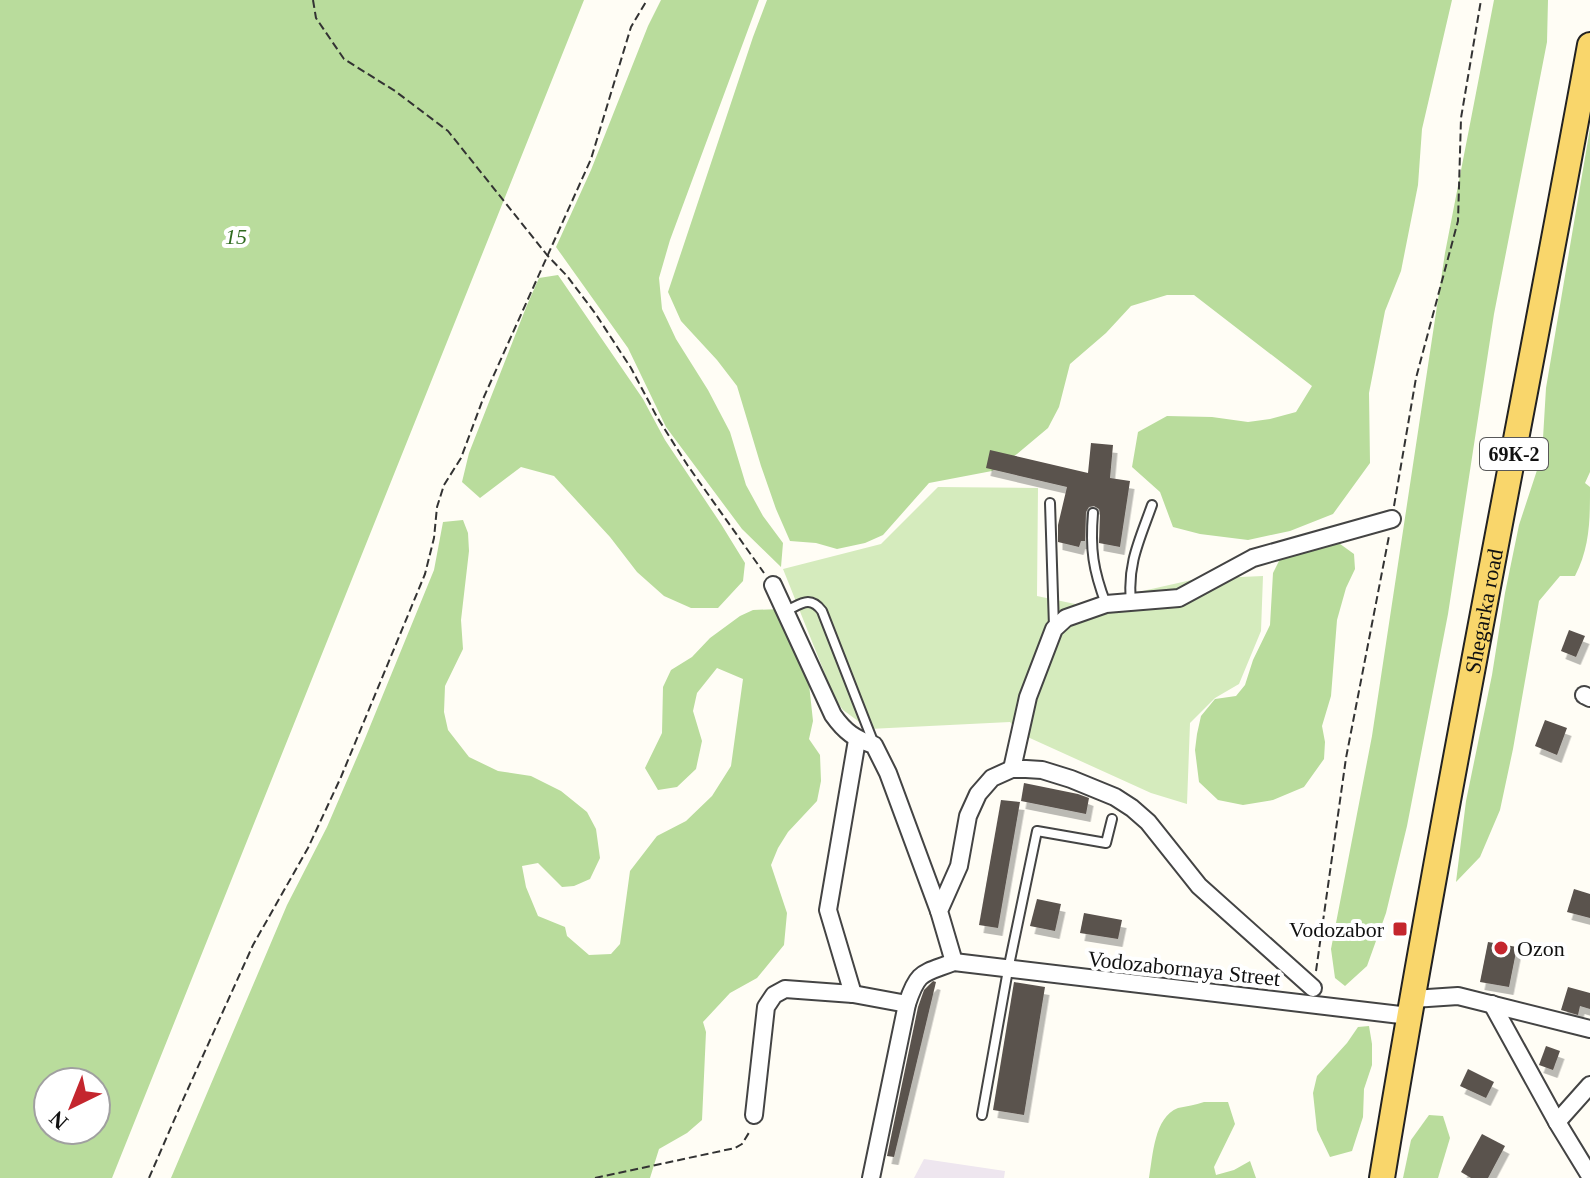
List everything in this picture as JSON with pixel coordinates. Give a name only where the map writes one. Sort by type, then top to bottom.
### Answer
[{"type":"main road","name":"Shegarka road","points":[[1382,1178],[1471,668],[1539,325],[1590,45]]},
{"type":"street","points":[[1012,769],[1028,697],[1054,629],[1066,618],[1106,604],[1179,598],[1253,558],[1392,519]]},
{"type":"street","points":[[773,585],[833,715],[843,730],[857,740],[874,745],[888,773],[939,911],[954,962],[922,974],[913,985],[871,1178]]},
{"type":"street","points":[[853,994],[828,910],[857,740]]},
{"type":"street","points":[[939,911],[959,866],[968,816],[978,794],[992,778],[1012,769],[1042,770],[1115,797],[1132,808],[1148,822],[1199,886],[1313,988]]},
{"type":"street","name":"Vodozabornaya Street","points":[[954,962],[1008,970],[1411,1007],[1458,996],[1590,1029]]},
{"type":"street","points":[[754,1115],[766,1007],[774,995],[785,989],[853,994],[907,1004]]},
{"type":"street","points":[[1492,1004],[1590,1176]]},
{"type":"street","points":[[1557,1122],[1590,1085]]},
{"type":"lane","points":[[1050,503],[1054,629]]},
{"type":"lane","points":[[1131,601],[1131,566],[1152,505]]},
{"type":"lane","points":[[1093,513],[1090,543],[1096,579],[1106,604]]},
{"type":"lane","points":[[786,611],[811,602],[822,611],[874,745]]},
{"type":"lane","points":[[982,1115],[1037,831],[1106,843],[1112,819]]},
{"type":"path","points":[[313,0],[316,18],[344,59],[395,91],[448,131],[567,276],[631,368],[688,466],[773,585]]},
{"type":"path","points":[[149,1178],[253,945],[308,848],[341,777],[425,574],[444,485],[461,458],[483,399],[591,159],[631,27],[647,0]]},
{"type":"path","points":[[1313,988],[1346,758],[1416,378],[1458,221],[1461,118],[1481,0]]},
{"type":"path","points":[[595,1178],[735,1148],[747,1137],[754,1115]]},
{"type":"shaded area","points":[[924,1159],[1005,1171],[1004,1178],[914,1178]]},
{"type":"green space","name":"15","points":[[0,0],[584,0],[112,1178],[0,1178]]},
{"type":"green space","points":[[661,0],[759,0],[670,240],[659,278],[662,309],[676,339],[730,432],[746,485],[783,543],[781,567],[742,529],[666,427],[628,348],[556,247]]},
{"type":"green space","points":[[767,0],[1452,0],[1422,129],[1418,185],[1401,271],[1385,311],[1369,393],[1370,463],[1333,514],[1290,531],[1248,540],[1173,527],[1160,492],[1132,467],[1138,432],[1167,416],[1248,422],[1270,419],[1296,412],[1312,386],[1194,295],[1167,295],[1131,306],[1070,364],[1059,407],[1048,428],[992,471],[929,483],[883,535],[865,543],[837,549],[790,541],[761,466],[737,386],[681,321],[668,292]]},
{"type":"green space","points":[[1494,0],[1548,0],[1547,42],[1494,314],[1448,614],[1407,826],[1386,913],[1367,966],[1345,986],[1335,978],[1331,949],[1372,736],[1445,253]]},
{"type":"green space","points":[[1590,128],[1590,472],[1585,483],[1590,487],[1590,499],[1586,544],[1575,576],[1560,576],[1539,601],[1500,810],[1480,857],[1456,882],[1466,801],[1505,593],[1519,525],[1542,455],[1546,388]]},
{"type":"green space","points":[[558,275],[643,399],[665,440],[745,563],[743,581],[718,608],[691,608],[664,596],[637,572],[610,537],[554,476],[521,467],[480,498],[462,482],[469,453],[539,278]]},
{"type":"green space","points":[[938,487],[1038,488],[1037,596],[1080,605],[1196,579],[1263,576],[1261,631],[1239,684],[1215,698],[1190,723],[1187,804],[1151,793],[1021,734],[1010,722],[869,729],[843,710],[835,699],[783,569],[881,544]]},
{"type":"green space","points":[[463,520],[468,533],[469,551],[461,620],[463,649],[445,686],[444,712],[448,730],[469,757],[498,771],[531,776],[561,791],[587,812],[596,829],[600,858],[590,879],[562,887],[538,863],[522,866],[526,887],[538,916],[565,927],[567,936],[589,955],[611,954],[620,944],[630,871],[657,836],[686,821],[712,796],[731,766],[743,679],[717,668],[697,693],[693,711],[702,741],[696,769],[677,787],[658,790],[645,768],[662,733],[663,687],[671,670],[692,657],[710,638],[740,616],[753,610],[781,609],[806,656],[813,721],[809,739],[820,755],[821,781],[817,801],[788,832],[771,865],[787,913],[784,945],[757,978],[730,993],[703,1022],[706,1032],[702,1120],[659,1149],[650,1178],[171,1178],[287,905],[327,827],[364,741],[434,570],[443,522]]},
{"type":"green space","points":[[1336,541],[1354,554],[1355,569],[1337,620],[1331,696],[1322,726],[1324,759],[1304,787],[1273,800],[1243,805],[1218,800],[1199,782],[1195,750],[1201,716],[1215,699],[1236,696],[1245,685],[1270,625],[1273,573],[1286,547]]},
{"type":"green space","points":[[1369,1026],[1372,1065],[1364,1089],[1363,1117],[1352,1151],[1330,1157],[1317,1130],[1313,1093],[1317,1076],[1358,1027]]},
{"type":"green space","points":[[1204,1102],[1228,1102],[1235,1124],[1214,1167],[1216,1175],[1250,1161],[1256,1178],[1149,1178],[1156,1138],[1164,1120],[1178,1108]]},
{"type":"green space","points":[[1429,1115],[1443,1116],[1450,1138],[1438,1178],[1403,1178],[1411,1140]]},
{"type":"building","points":[[1091,443],[1113,445],[1110,478],[1130,481],[1120,547],[1099,543],[1100,513],[1094,506],[1086,512],[1085,541],[1081,541],[1079,547],[1058,542],[1058,525],[1067,487],[986,468],[990,450],[1088,473]]},
{"type":"building","points":[[1569,630],[1585,636],[1576,657],[1561,651]]},
{"type":"building","points":[[1545,720],[1567,728],[1557,755],[1535,746]]},
{"type":"building","points":[[1024,783],[1089,798],[1086,814],[1021,801]]},
{"type":"building","points":[[1001,800],[1020,802],[998,928],[979,925]]},
{"type":"building","points":[[1574,889],[1590,894],[1590,918],[1567,912]]},
{"type":"building","points":[[1037,899],[1061,904],[1055,931],[1030,926]]},
{"type":"building","points":[[1084,913],[1122,920],[1118,939],[1080,933]]},
{"type":"building","points":[[1488,942],[1517,947],[1509,987],[1480,982]]},
{"type":"building","points":[[933,981],[936,982],[894,1157],[887,1156],[918,1007],[924,990]]},
{"type":"building","points":[[1014,982],[1045,987],[1024,1115],[993,1110]]},
{"type":"building","points":[[1568,987],[1590,993],[1590,1009],[1580,1006],[1578,1015],[1561,1010]]},
{"type":"building","points":[[1546,1046],[1560,1051],[1553,1070],[1539,1065]]},
{"type":"building","points":[[1468,1069],[1494,1082],[1486,1098],[1460,1086]]},
{"type":"building","points":[[1482,1134],[1505,1146],[1488,1178],[1471,1178],[1461,1172]]},
{"type":"place","name":"Vodozabor","points":[[1400,929]]},
{"type":"place","name":"Ozon","points":[[1501,948]]}]
